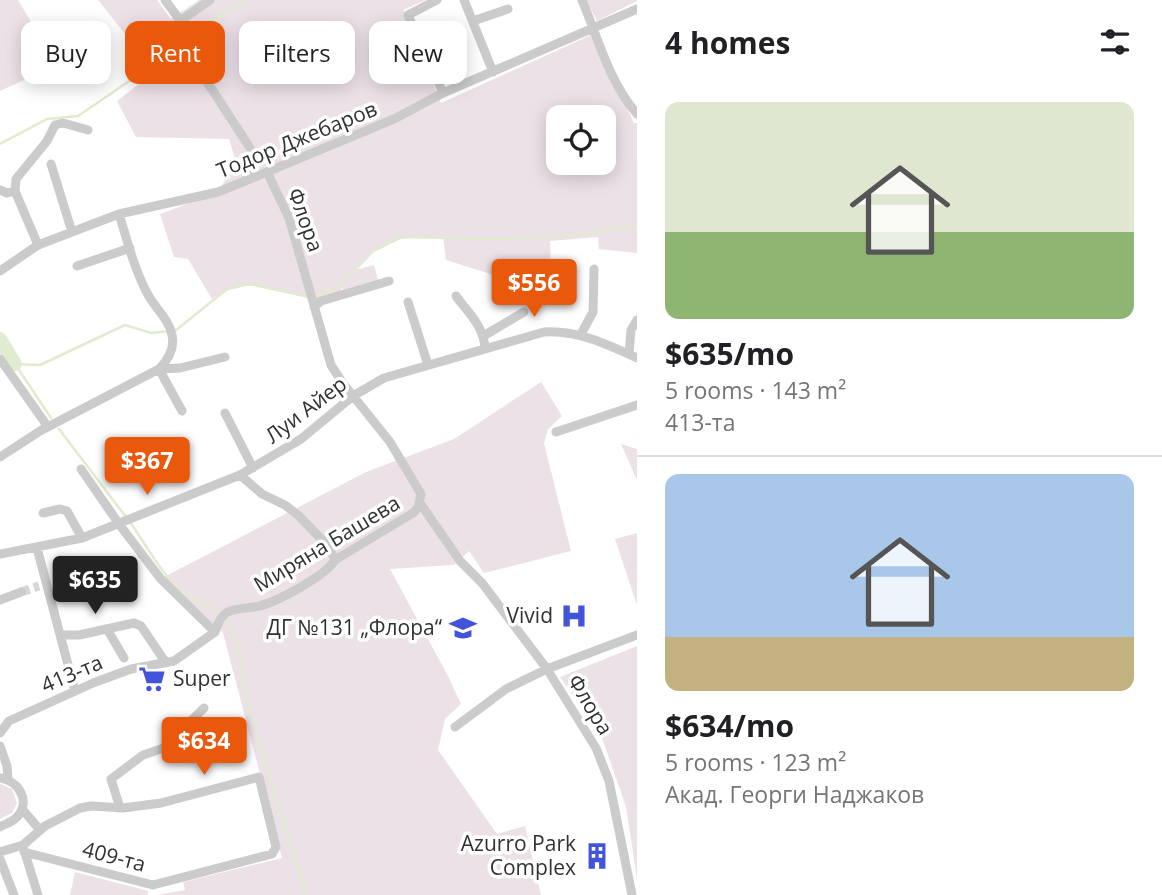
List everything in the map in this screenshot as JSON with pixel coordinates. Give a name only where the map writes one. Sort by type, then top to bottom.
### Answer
[{"type":"street","points":[[165,0],[180,21]]},
{"type":"street","points":[[182,21],[210,0]]},
{"type":"street","points":[[438,0],[408,15],[443,93]]},
{"type":"street","points":[[464,0],[493,72]]},
{"type":"street","points":[[582,0],[609,69],[628,104],[637,114]]},
{"type":"street","points":[[473,21],[508,9]]},
{"type":"street","name":"Тодор Джебаров","points":[[0,271],[38,246],[72,232],[119,215],[218,192],[267,172],[394,119],[443,93],[637,9]]},
{"type":"street","points":[[208,84],[254,154],[256,162],[245,181]]},
{"type":"street","points":[[38,246],[7,191],[47,141],[55,125],[63,122],[88,130]]},
{"type":"street","points":[[51,164],[72,232]]},
{"type":"street","name":"Флора","points":[[267,172],[289,218],[331,365],[353,396]]},
{"type":"street","points":[[0,457],[48,427],[159,369],[167,361],[173,337],[170,326],[148,296],[119,215]]},
{"type":"street","points":[[77,266],[130,248]]},
{"type":"street","points":[[581,334],[593,312],[594,269]]},
{"type":"street","points":[[314,307],[321,301],[389,281]]},
{"type":"street","points":[[456,296],[479,324],[485,335],[485,349]]},
{"type":"street","points":[[408,302],[428,365]]},
{"type":"street","points":[[485,335],[524,312]]},
{"type":"street","points":[[633,356],[631,330],[637,320]]},
{"type":"street","name":"Луи Айер","points":[[0,554],[82,538],[240,475],[301,439],[353,396],[384,377],[544,332],[581,334],[633,356]]},
{"type":"street","points":[[159,369],[180,368],[225,357]]},
{"type":"street","points":[[0,361],[48,427]]},
{"type":"street","points":[[159,369],[182,411]]},
{"type":"street","name":"Миряна Башева","points":[[216,628],[228,612],[267,604],[329,568],[335,560],[413,513],[420,503],[421,494],[399,455],[353,396]]},
{"type":"street","points":[[556,432],[637,405]]},
{"type":"street","points":[[225,413],[253,468]]},
{"type":"street","points":[[81,469],[125,522],[160,578],[216,628]]},
{"type":"street","points":[[240,475],[252,487],[299,516],[328,546],[335,560]]},
{"type":"street","name":"Флора","points":[[420,503],[460,561],[482,583],[547,668],[596,748],[610,780],[632,895]]},
{"type":"street","points":[[43,513],[60,509],[67,511],[82,538]]},
{"type":"street","points":[[37,548],[43,585],[61,635],[75,691]]},
{"type":"street","points":[[0,600],[21,592]]},
{"type":"street","name":"413-та","points":[[61,635],[79,635],[134,623],[141,626],[166,663]]},
{"type":"street","name":"413-та","points":[[0,733],[9,721],[75,691],[131,669],[174,661],[216,628]]},
{"type":"street","points":[[107,629],[124,658]]},
{"type":"street","points":[[455,727],[506,689],[547,668],[637,635]]},
{"type":"street","points":[[0,852],[24,849],[40,830],[59,817],[80,808],[120,808],[111,779],[143,755],[177,739],[204,708]]},
{"type":"street","points":[[0,746],[7,766],[4,779],[24,790],[22,808],[16,818],[0,827]]},
{"type":"street","name":"409-та","points":[[24,849],[153,885],[275,852],[259,778],[161,803],[120,808]]},
{"type":"street","points":[[22,808],[40,830]]},
{"type":"street","points":[[24,849],[38,895]]},
{"type":"street","points":[[0,859],[14,895]]},
{"type":"shaded area","points":[[0,0],[18,0],[31,21],[21,21],[21,81],[0,91]]},
{"type":"shaded area","points":[[98,0],[157,0],[171,19],[199,0],[426,0],[403,10],[407,21],[369,21],[369,84],[433,84],[441,103],[591,35],[634,123],[637,123],[637,253],[599,249],[598,237],[550,241],[552,293],[446,260],[443,237],[404,238],[376,250],[355,270],[374,265],[378,280],[343,290],[341,285],[342,291],[314,301],[311,297],[260,286],[237,287],[212,299],[188,259],[174,257],[160,214],[218,192],[236,162],[229,139],[136,137],[117,101],[139,84],[225,84],[225,21],[125,21],[125,34]]},
{"type":"shaded area","points":[[586,0],[637,0],[637,1],[597,21]]},
{"type":"shaded area","points":[[541,382],[562,416],[548,429],[544,443],[571,551],[484,573],[469,551],[454,565],[390,569],[461,704],[445,719],[438,750],[497,834],[525,826],[541,895],[156,895],[185,890],[183,882],[282,858],[223,633],[164,577],[366,472],[454,439]]},
{"type":"shaded area","points":[[621,444],[637,449],[637,480]]},
{"type":"shaded area","points":[[637,533],[637,605],[615,539]]},
{"type":"shaded area","points":[[637,646],[637,878],[626,807],[602,738],[560,677]]},
{"type":"shaded area","points":[[0,784],[12,789],[17,803],[12,813],[0,819]]},
{"type":"shaded area","points":[[75,872],[148,891],[148,895],[70,895]]},
{"type":"waterway","points":[[212,21],[248,0]]},
{"type":"waterway","points":[[0,144],[47,119],[78,116],[125,84]]},
{"type":"waterway","points":[[315,296],[340,286],[373,251],[402,237],[497,239],[573,236],[621,227],[637,228]]},
{"type":"waterway","points":[[175,331],[227,289],[250,284],[309,297]]},
{"type":"waterway","points":[[15,364],[40,365],[125,325],[151,333],[169,331]]},
{"type":"waterway","points":[[0,339],[15,364]]},
{"type":"waterway","points":[[15,364],[51,418]]},
{"type":"waterway","points":[[59,429],[126,517]]},
{"type":"waterway","points":[[130,522],[162,570],[177,587],[190,598],[221,615],[231,629],[239,651],[250,711],[307,895]]},
{"type":"tunnel","points":[[21,592],[39,586]]},
{"type":"place","name":"Vivid","points":[[574,616]]},
{"type":"place","name":"ДГ №131 „Флора“","points":[[463,628]]},
{"type":"place","name":"Super","points":[[152,679]]},
{"type":"place","name":"Azurro Park Complex","points":[[597,856]]}]
